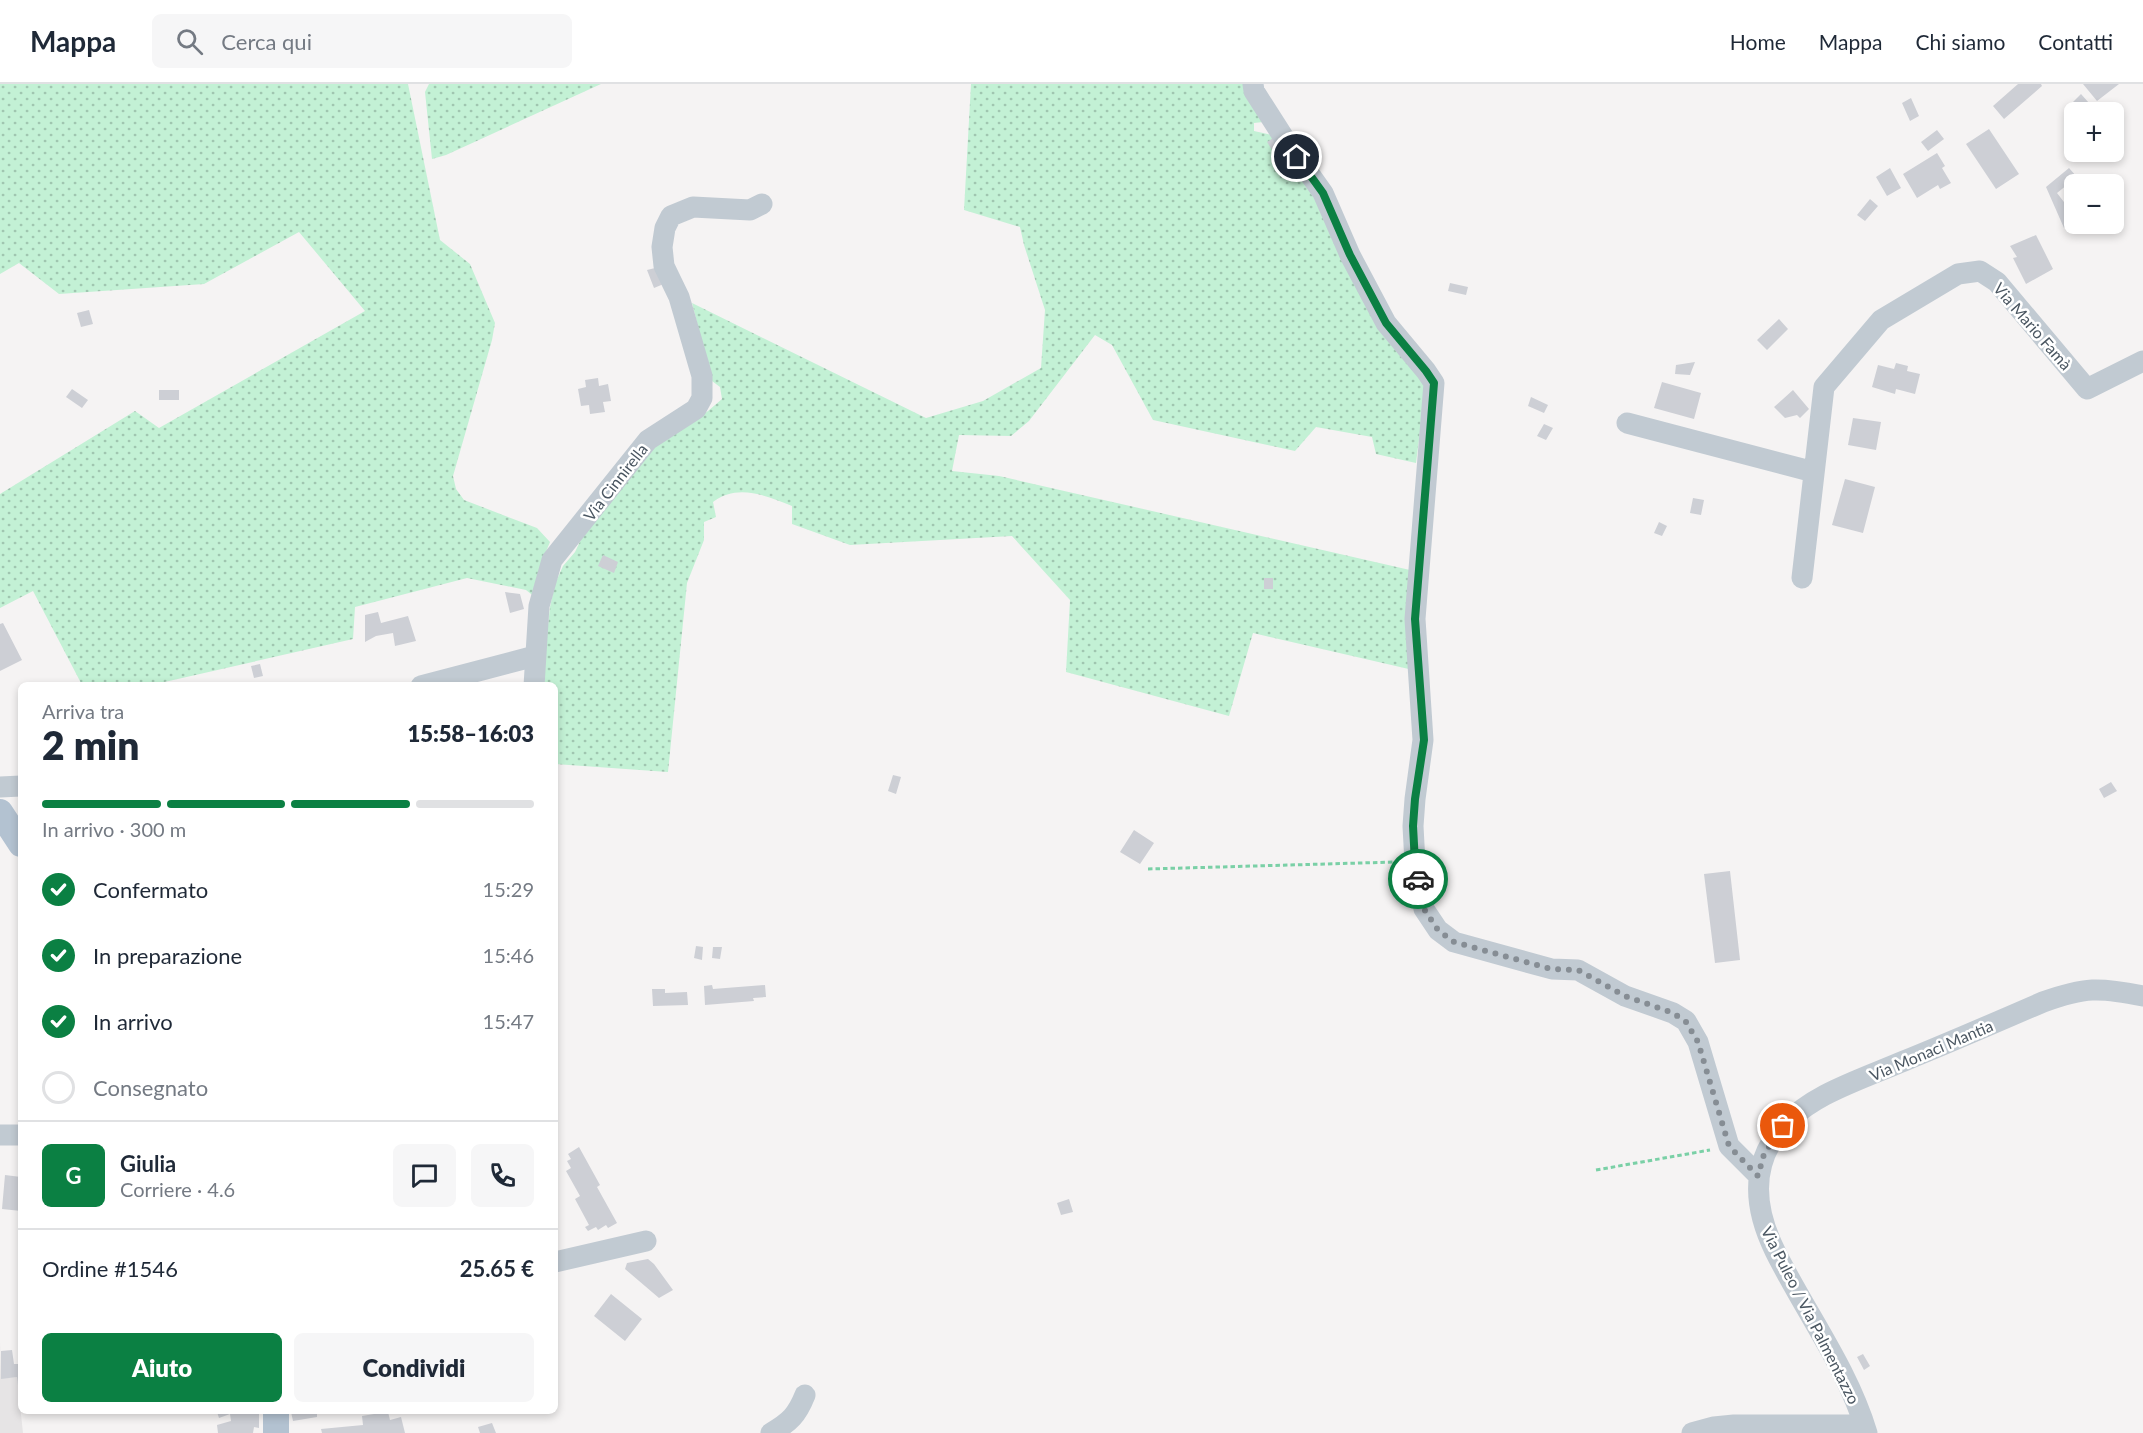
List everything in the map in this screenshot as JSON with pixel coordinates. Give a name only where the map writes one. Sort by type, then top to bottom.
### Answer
[{"type":"main road","points":[[0,812],[18,839]]},
{"type":"main road","points":[[276,1414],[276,1433]]},
{"type":"street","points":[[1253,84],[1254,91],[1284,138],[1323,193],[1350,255],[1386,323],[1434,383],[1415,619],[1424,740],[1408,863],[1424,909],[1438,930],[1454,942],[1551,969],[1578,970],[1625,996],[1673,1013],[1686,1022],[1698,1042],[1723,1147],[1758,1176]]},
{"type":"street","name":"Via Cinnirella","points":[[534,682],[539,606],[552,560],[648,440],[696,409],[702,398],[702,376],[679,297],[664,266],[662,248],[665,228],[671,216],[693,207],[750,210],[762,204]]},
{"type":"street","name":"Via Mario Famà","points":[[1802,578],[1824,387],[1881,320],[1958,274],[1980,271],[1997,282],[2087,388],[2143,361]]},
{"type":"street","points":[[1627,423],[1814,472]]},
{"type":"street","points":[[436,682],[535,656]]},
{"type":"street","points":[[0,787],[18,786]]},
{"type":"street","name":"Via Monaci Mantia","points":[[1758,1176],[1764,1154],[1775,1135],[1791,1117],[1825,1095],[2070,992],[2094,988],[2143,996]]},
{"type":"street","points":[[0,1135],[18,1135]]},
{"type":"street","name":"Via Puleo / Via Palmentazzo","points":[[1758,1176],[1759,1205],[1774,1250],[1847,1380],[1865,1429]]},
{"type":"street","points":[[558,1261],[646,1241]]},
{"type":"street","points":[[771,1433],[799,1412],[805,1395]]},
{"type":"street","points":[[1692,1433],[1734,1425],[1865,1429]]},
{"type":"path","points":[[1148,869],[1408,863]]},
{"type":"path","points":[[1596,1170],[1723,1147]]},
{"type":"shaded area","points":[[0,1342],[1,1378],[17,1377],[18,1414],[21,1414],[23,1433],[0,1433]]},
{"type":"green space","points":[[0,84],[408,84],[440,240],[470,264],[495,323],[453,476],[456,489],[464,500],[537,528],[550,542],[545,554],[536,598],[526,590],[467,578],[355,607],[353,639],[165,682],[80,682],[33,591],[0,608],[0,494],[135,411],[159,428],[365,311],[299,232],[204,284],[59,294],[19,263],[0,274]]},
{"type":"green space","points":[[429,84],[601,84],[446,155],[432,159],[425,92]]},
{"type":"green space","points":[[971,84],[1248,84],[1263,122],[1254,123],[1254,131],[1276,136],[1422,374],[1425,393],[1416,463],[1376,454],[1372,437],[1316,427],[1295,451],[1153,420],[1112,345],[1095,335],[1029,421],[1011,436],[959,435],[952,471],[999,476],[1410,570],[1413,670],[1253,633],[1229,716],[1066,672],[1070,600],[1012,536],[850,545],[792,524],[792,506],[762,495],[732,493],[713,502],[716,517],[704,522],[704,540],[687,583],[668,772],[558,764],[558,682],[544,682],[550,607],[555,584],[563,566],[575,552],[584,533],[653,447],[708,411],[722,399],[720,387],[712,381],[692,303],[926,418],[983,401],[1041,368],[1045,310],[1020,227],[964,210]]},
{"type":"building","points":[[2018,84],[2041,84],[2042,86],[2004,119],[1993,106]]},
{"type":"building","points":[[2083,84],[2119,84],[2097,101]]},
{"type":"building","points":[[2081,94],[2088,102],[2073,102]]},
{"type":"building","points":[[1911,98],[1919,116],[1910,121],[1902,103]]},
{"type":"building","points":[[1989,129],[2019,174],[1996,189],[1966,144]]},
{"type":"building","points":[[1937,130],[1944,139],[1928,151],[1921,142]]},
{"type":"building","points":[[1276,136],[1285,150],[1276,156],[1267,142]]},
{"type":"building","points":[[1937,153],[1945,166],[1942,168],[1951,183],[1940,189],[1938,185],[1917,198],[1903,174]]},
{"type":"building","points":[[1890,168],[1901,188],[1887,196],[1876,177]]},
{"type":"building","points":[[2069,168],[2074,174],[2064,174],[2064,187],[2057,193],[2064,202],[2064,228],[2046,187]]},
{"type":"building","points":[[1870,199],[1878,206],[1865,221],[1857,215]]},
{"type":"building","points":[[2036,235],[2053,269],[2026,284],[2013,258],[2017,257],[2010,246]]},
{"type":"building","points":[[655,268],[666,283],[654,288],[647,270]]},
{"type":"building","points":[[1450,283],[1468,287],[1466,295],[1448,291]]},
{"type":"building","points":[[89,310],[93,324],[81,327],[77,313]]},
{"type":"building","points":[[1779,319],[1788,329],[1767,350],[1757,340]]},
{"type":"building","points":[[1695,362],[1690,375],[1675,374],[1676,365]]},
{"type":"building","points":[[1896,363],[1908,366],[1907,371],[1920,374],[1915,394],[1896,389],[1895,394],[1872,387],[1878,365],[1894,369]]},
{"type":"building","points":[[598,378],[599,386],[608,384],[611,401],[603,402],[605,412],[590,414],[589,405],[581,406],[578,389],[586,387],[585,380]]},
{"type":"building","points":[[1662,382],[1701,393],[1694,419],[1654,408]]},
{"type":"building","points":[[72,389],[88,400],[82,408],[66,397]]},
{"type":"building","points":[[159,390],[179,390],[179,400],[159,400]]},
{"type":"building","points":[[1793,390],[1809,409],[1800,418],[1797,415],[1785,418],[1774,407]]},
{"type":"building","points":[[1531,397],[1548,405],[1544,413],[1528,406]]},
{"type":"building","points":[[1853,418],[1881,422],[1876,450],[1848,445]]},
{"type":"building","points":[[1544,424],[1553,428],[1546,440],[1537,436]]},
{"type":"building","points":[[1845,479],[1875,487],[1863,533],[1832,525]]},
{"type":"building","points":[[1693,498],[1704,500],[1701,515],[1690,513]]},
{"type":"building","points":[[1659,522],[1667,526],[1662,536],[1654,533]]},
{"type":"building","points":[[603,555],[618,562],[614,573],[598,566]]},
{"type":"building","points":[[1264,578],[1273,578],[1273,589],[1264,589]]},
{"type":"building","points":[[505,592],[520,594],[524,609],[510,613]]},
{"type":"building","points":[[378,612],[381,623],[408,616],[416,641],[395,646],[393,633],[376,636],[365,642],[365,615]]},
{"type":"building","points":[[3,623],[22,660],[0,671],[0,624]]},
{"type":"building","points":[[260,664],[263,676],[254,678],[251,666]]},
{"type":"building","points":[[893,775],[901,777],[896,794],[888,791]]},
{"type":"building","points":[[2111,782],[2117,791],[2104,798],[2099,789]]},
{"type":"building","points":[[1134,830],[1154,843],[1140,864],[1120,852]]},
{"type":"building","points":[[1730,871],[1740,960],[1715,963],[1704,874]]},
{"type":"building","points":[[696,946],[703,947],[702,960],[694,958]]},
{"type":"building","points":[[713,947],[722,947],[720,959],[712,958]]},
{"type":"building","points":[[712,985],[713,989],[765,985],[766,997],[753,998],[754,1001],[705,1005],[704,986]]},
{"type":"building","points":[[652,989],[665,989],[665,993],[687,992],[688,1005],[653,1006]]},
{"type":"building","points":[[579,1147],[617,1223],[608,1228],[606,1225],[598,1230],[596,1227],[588,1231],[585,1227],[589,1225],[575,1199],[580,1196],[566,1171],[571,1168],[567,1161],[571,1159],[568,1154]]},
{"type":"building","points":[[5,1175],[18,1177],[18,1211],[2,1209]]},
{"type":"building","points":[[1069,1199],[1073,1212],[1061,1215],[1057,1203]]},
{"type":"building","points":[[648,1259],[673,1290],[659,1298],[625,1269],[627,1263]]},
{"type":"building","points":[[611,1294],[642,1319],[625,1341],[594,1316]]},
{"type":"building","points":[[12,1350],[14,1364],[18,1364],[18,1386],[17,1377],[1,1379],[1,1351]]},
{"type":"building","points":[[1863,1354],[1870,1366],[1864,1370],[1857,1357]]},
{"type":"building","points":[[218,1414],[230,1414],[219,1418]]},
{"type":"building","points":[[230,1414],[259,1414],[259,1428],[254,1427],[253,1433],[218,1433],[217,1425],[231,1421]]},
{"type":"building","points":[[291,1414],[317,1414],[317,1417],[293,1421]]},
{"type":"building","points":[[388,1414],[390,1420],[401,1417],[405,1433],[322,1433],[321,1429],[363,1425],[362,1416]]},
{"type":"building","points":[[492,1423],[496,1433],[480,1433],[478,1427]]},
{"type":"way so far","points":[[1418,879],[1424,909],[1438,930],[1454,942],[1551,969],[1578,970],[1625,996],[1673,1013],[1686,1022],[1698,1042],[1729,1146],[1758,1176],[1764,1154],[1783,1126]]},
{"type":"route","points":[[1297,157],[1323,193],[1350,255],[1386,323],[1434,383],[1415,619],[1424,740],[1413,826],[1418,879]]}]
